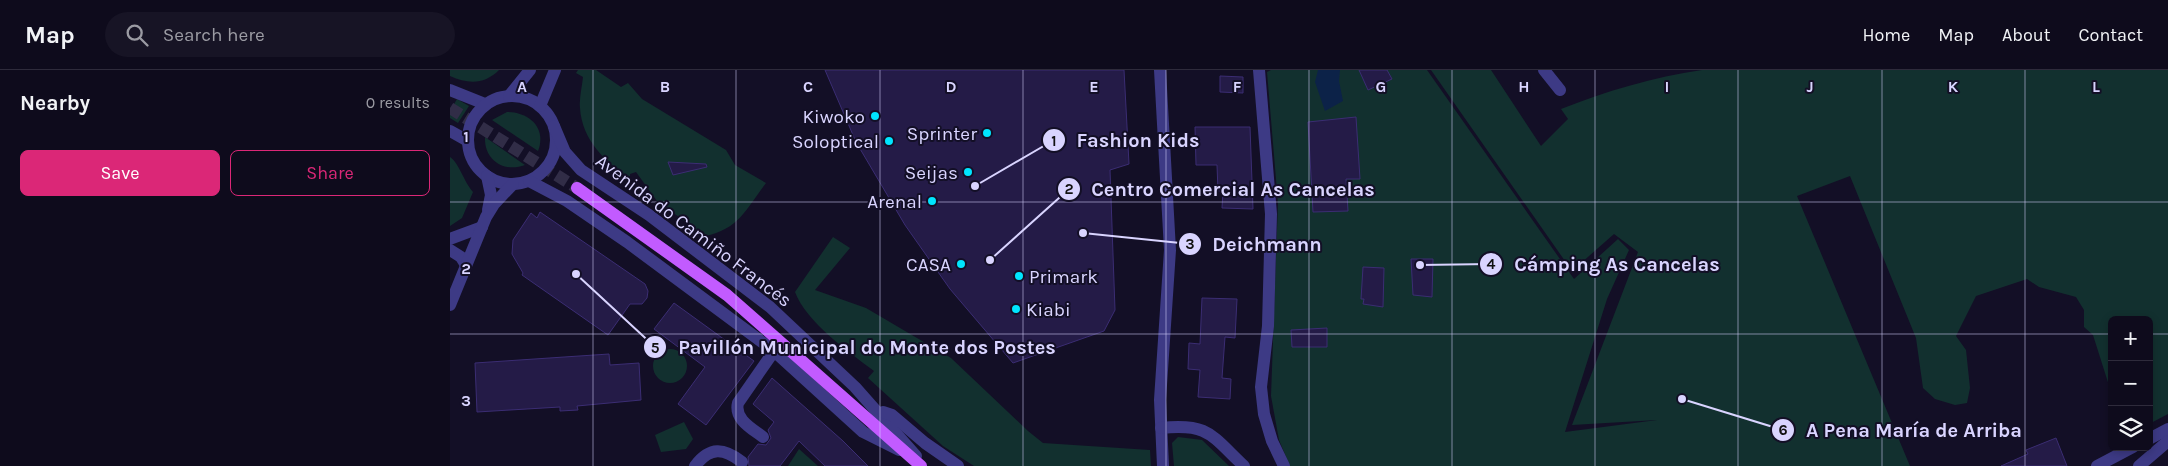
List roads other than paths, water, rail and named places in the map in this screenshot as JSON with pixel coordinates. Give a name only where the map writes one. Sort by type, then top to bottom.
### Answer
[{"type":"main road","name":"Avenida do Camiño Francés","points":[[577,188],[727,295],[923,466]]},
{"type":"street","points":[[510,96],[530,70]]},
{"type":"street","points":[[540,106],[555,70]]},
{"type":"street","points":[[1160,70],[1170,250],[1160,400],[1164,466]]},
{"type":"street","points":[[1259,70],[1271,214],[1268,326],[1261,387],[1264,414],[1272,441],[1284,466]]},
{"type":"street","points":[[1544,70],[1560,90]]},
{"type":"street","points":[[450,90],[485,104]]},
{"type":"street","points":[[510,96],[531,100],[540,106],[554,126],[556,139],[554,152],[549,164],[540,174],[529,181],[513,184],[499,182],[487,176],[470,155],[468,141],[469,129],[474,117],[485,104],[510,96]]},
{"type":"street","name":"Avenida do Camiño Francés","points":[[554,126],[565,152],[581,170],[649,215],[770,307],[842,373],[878,411],[923,466]]},
{"type":"street","points":[[450,131],[468,141]]},
{"type":"street","points":[[484,222],[490,195],[487,176]]},
{"type":"street","name":"Avenida do Camiño Francés","points":[[529,181],[567,201],[627,242],[774,351],[863,432],[908,454]]},
{"type":"street","points":[[450,305],[484,222],[494,204],[513,184]]},
{"type":"street","points":[[450,239],[484,222]]},
{"type":"street","points":[[450,250],[460,257],[466,265]]},
{"type":"street","points":[[450,260],[466,265]]},
{"type":"street","points":[[763,437],[739,417],[736,410],[738,403],[774,351]]},
{"type":"street","points":[[878,411],[892,415],[925,443],[958,466]]},
{"type":"street","points":[[1161,428],[1180,426],[1200,428],[1216,439],[1244,466]]},
{"type":"street","points":[[2153,437],[2168,429]]},
{"type":"street","points":[[2139,466],[2168,441]]},
{"type":"street","points":[[695,466],[701,458],[717,451],[729,452],[742,462]]},
{"type":"street","points":[[2097,466],[2125,451]]},
{"type":"water","points":[[1318,70],[1340,70],[1339,81],[1343,101],[1325,111],[1315,82]]},
{"type":"tunnel","points":[[450,108],[577,188]]},
{"type":"place","name":"Kiwoko","points":[[875,116]]},
{"type":"place","name":"Sprinter","points":[[987,133]]},
{"type":"place","name":"Soloptical","points":[[889,141]]},
{"type":"place","name":"Seijas","points":[[968,172]]},
{"type":"place","name":"Fashion Kids","points":[[975,186]]},
{"type":"place","name":"Arenal","points":[[932,201]]},
{"type":"place","name":"Deichmann","points":[[1083,233]]},
{"type":"place","name":"Centro Comercial As Cancelas","points":[[990,260]]},
{"type":"place","name":"CASA","points":[[961,264]]},
{"type":"place","name":"Cámping As Cancelas","points":[[1420,265]]},
{"type":"place","name":"Pavillón Municipal do Monte dos Postes","points":[[576,274]]},
{"type":"place","name":"Primark","points":[[1019,276]]},
{"type":"place","name":"Kiabi","points":[[1016,309]]},
{"type":"place","name":"A Pena María de Arriba","points":[[1682,399]]}]
